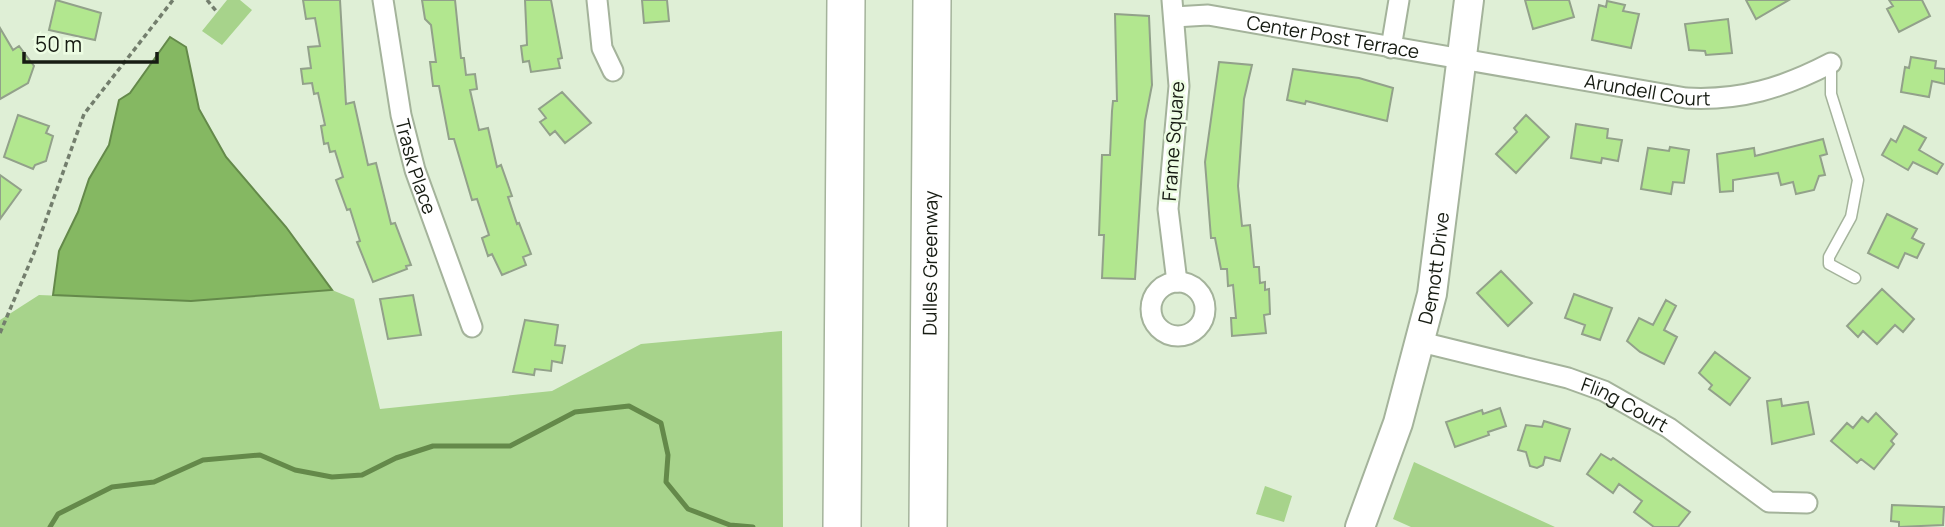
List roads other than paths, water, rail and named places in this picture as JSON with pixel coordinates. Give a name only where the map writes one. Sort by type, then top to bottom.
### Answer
[{"type":"highway","points":[[842,527],[846,0]]},
{"type":"highway","name":"Dulles Greenway","points":[[928,527],[932,0]]},
{"type":"street","name":"Trask Place","points":[[383,0],[404,129],[415,170],[471,327]]},
{"type":"street","points":[[597,0],[601,48],[613,71]]},
{"type":"street","points":[[1391,48],[1399,0]]},
{"type":"street","name":"Demott Drive","points":[[1360,527],[1398,423],[1421,342],[1441,236],[1469,0]]},
{"type":"street","name":"Center Post Terrace","points":[[1173,8],[1209,8],[1391,48],[1460,59]]},
{"type":"street","name":"Frame Square","points":[[1173,8],[1179,86],[1168,209],[1177,282]]},
{"type":"street","name":"Arundell Court","points":[[1460,59],[1711,100],[1760,93],[1796,81],[1831,63]]},
{"type":"street","name":"Fling Court","points":[[1421,342],[1568,378],[1604,391],[1669,428],[1769,502],[1807,503]]},
{"type":"lane","points":[[1831,63],[1831,94],[1858,180],[1851,217],[1829,257],[1829,264],[1855,278]]},
{"type":"waterway","points":[[50,527],[58,514],[112,487],[154,482],[203,460],[260,455],[295,470],[332,477],[362,475],[396,458],[433,446],[510,446],[575,412],[629,406],[661,423],[668,455],[666,482],[688,509],[730,525],[753,527]]}]
